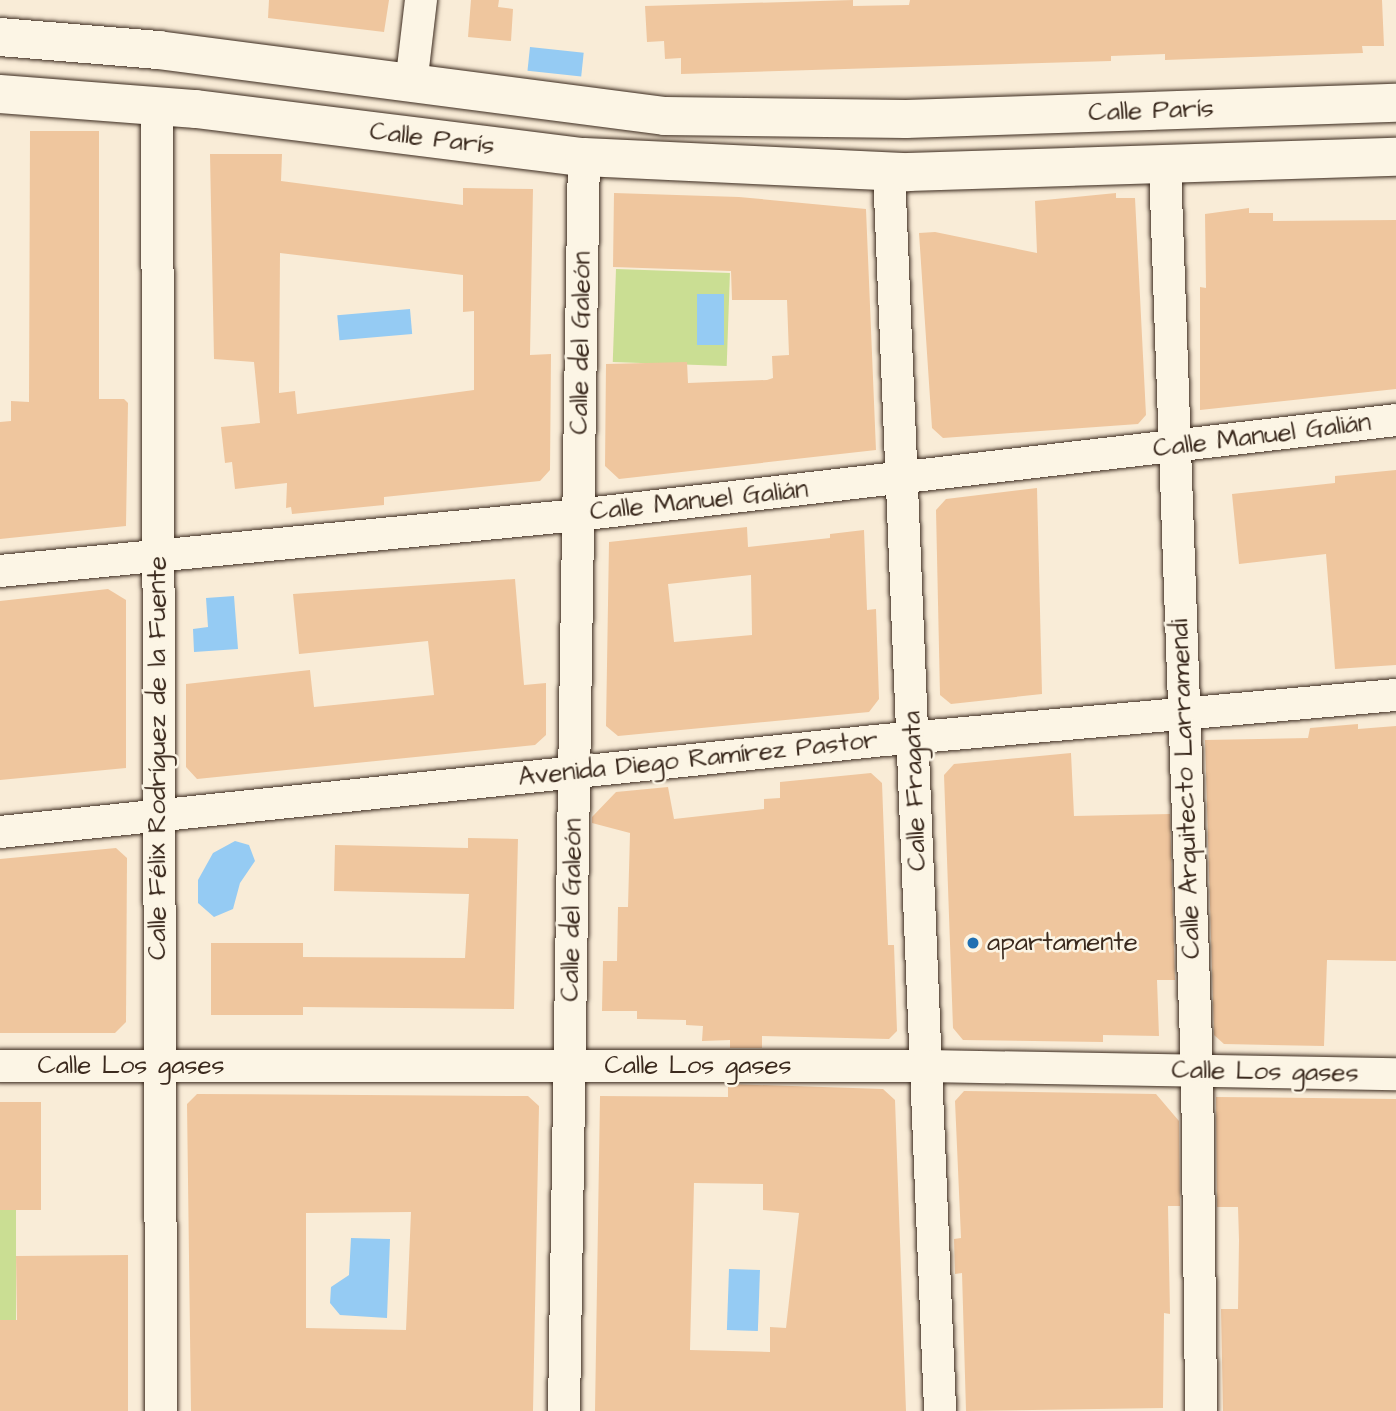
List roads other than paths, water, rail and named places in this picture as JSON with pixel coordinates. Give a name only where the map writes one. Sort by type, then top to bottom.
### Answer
[{"type":"main road","name":"Calle París","points":[[0,37],[180,53],[665,116],[863,120],[1396,103]]},
{"type":"main road","name":"Calle Félix Rodríguez de la Fuente","points":[[136,48],[157,106]]},
{"type":"main road","name":"Calle Félix Rodríguez de la Fuente","points":[[157,106],[180,53]]},
{"type":"main road","name":"Calle París","points":[[0,94],[157,106],[584,158],[887,171],[1165,167],[1396,157]]},
{"type":"main road","points":[[887,171],[906,119]]},
{"type":"main road","points":[[863,120],[887,171]]},
{"type":"street","points":[[411,85],[421,0]]},
{"type":"street","name":"Calle Félix Rodríguez de la Fuente","points":[[157,106],[161,1411]]},
{"type":"street","name":"Calle del Galeón","points":[[564,1411],[584,158]]},
{"type":"street","name":"Calle Arquitecto Larramendi","points":[[1165,167],[1182,711],[1198,1071],[1201,1411]]},
{"type":"street","name":"Calle Fragata","points":[[887,171],[940,1411]]},
{"type":"street","name":"Calle Manuel Galián","points":[[0,571],[578,515],[1396,420]]},
{"type":"street","name":"Avenida Diego Ramírez Pastor","points":[[0,832],[575,771],[1182,711],[1396,695]]},
{"type":"street","name":"Calle Los gases","points":[[0,1066],[927,1066],[1396,1074]]},
{"type":"water","points":[[530,47],[584,53],[581,77],[527,71]]},
{"type":"water","points":[[697,294],[724,294],[724,345],[697,345]]},
{"type":"water","points":[[410,309],[412,334],[339,340],[337,315]]},
{"type":"water","points":[[234,596],[238,649],[194,652],[193,629],[208,627],[206,598]]},
{"type":"water","points":[[235,841],[249,845],[255,861],[240,883],[233,909],[214,917],[198,903],[198,880],[213,853]]},
{"type":"water","points":[[351,1238],[390,1239],[387,1318],[340,1315],[330,1303],[331,1287],[349,1275]]},
{"type":"water","points":[[729,1269],[760,1270],[758,1331],[727,1330]]},
{"type":"place","name":"apartamente","points":[[973,943]]}]
